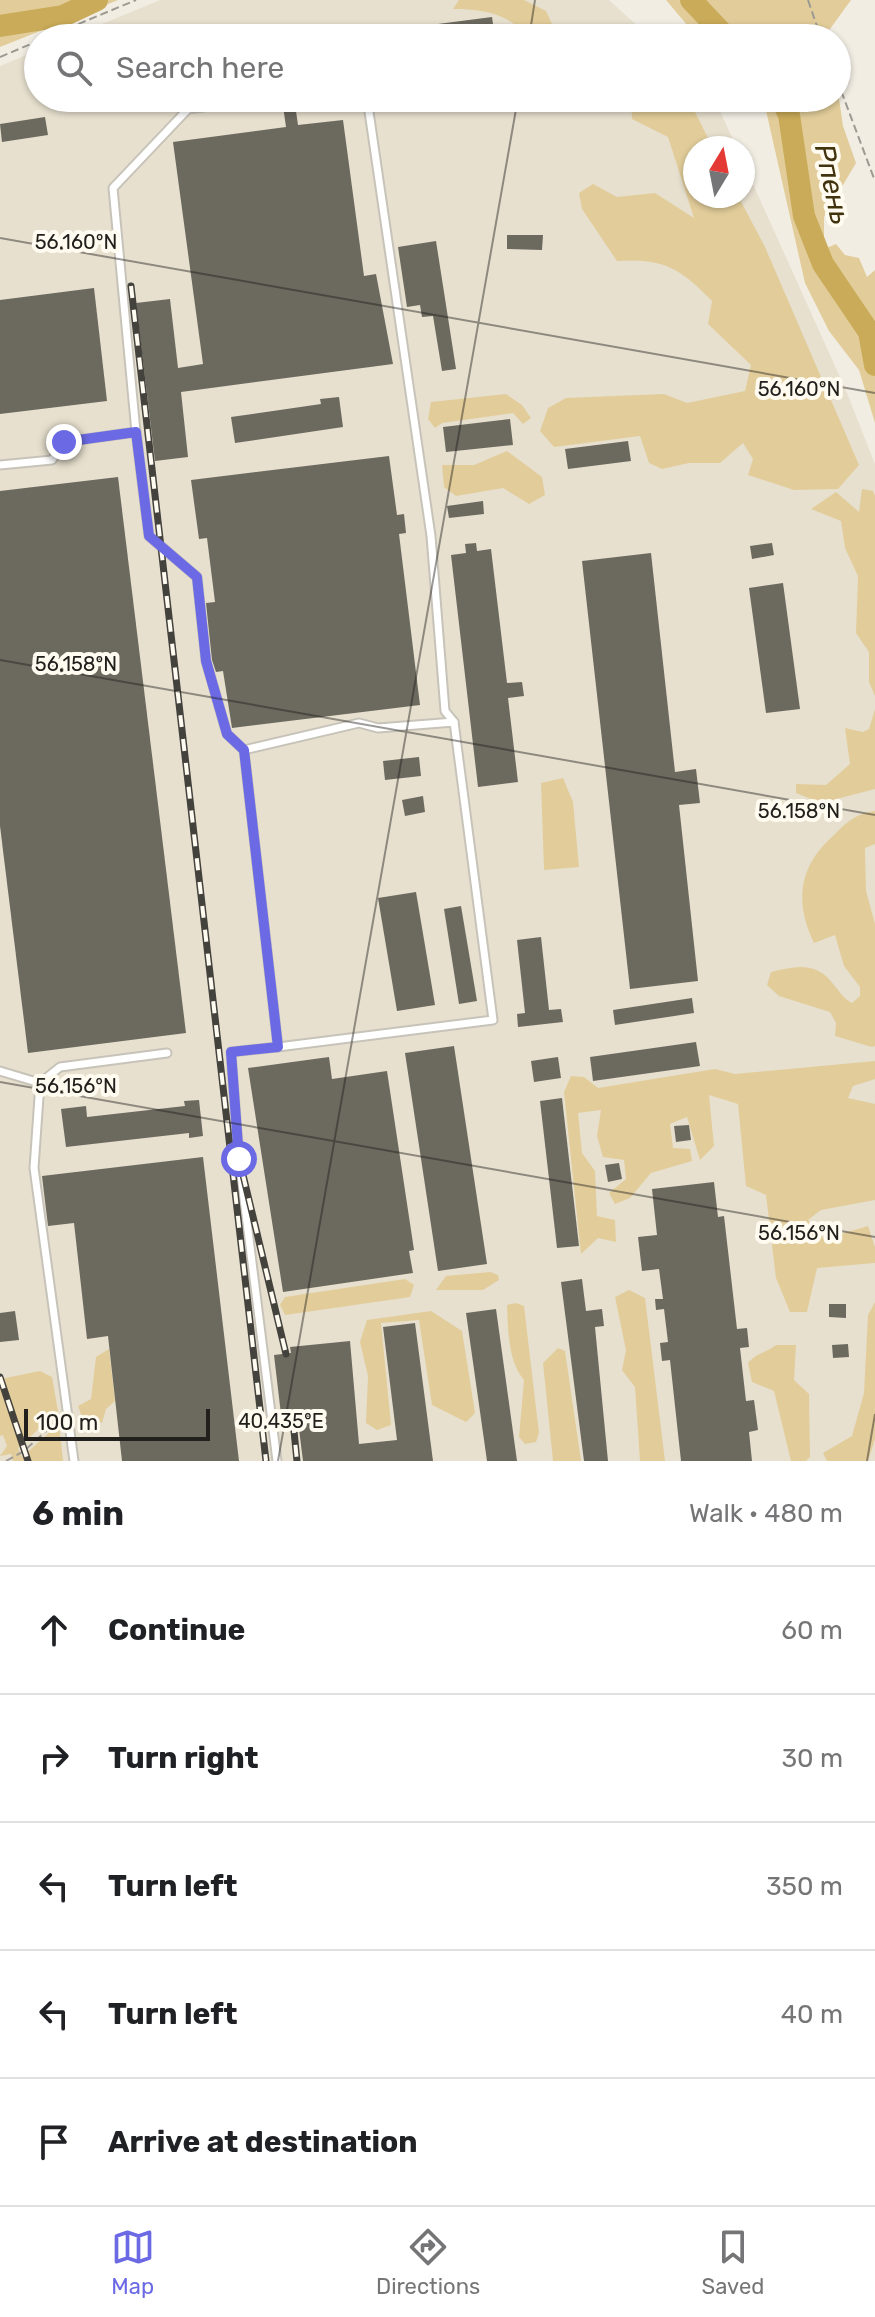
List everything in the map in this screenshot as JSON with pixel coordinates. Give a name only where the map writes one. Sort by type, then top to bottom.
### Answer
[{"type":"lane","points":[[185,112],[113,188],[136,432],[149,536],[197,577],[206,661],[227,734],[244,750],[278,1047]]},
{"type":"lane","points":[[277,1461],[239,1159],[231,1052],[493,1020],[454,722],[445,711],[431,536],[369,112]]},
{"type":"lane","points":[[0,465],[52,460],[64,442],[136,432]]},
{"type":"lane","points":[[244,750],[359,723],[378,728],[454,722]]},
{"type":"lane","points":[[74,1461],[34,1168],[40,1083],[60,1067],[167,1053]]},
{"type":"lane","points":[[0,1071],[40,1083]]},
{"type":"path","points":[[79,24],[136,0]]},
{"type":"path","points":[[808,0],[816,24]]},
{"type":"path","points":[[0,57],[24,47]]},
{"type":"path","points":[[849,112],[875,181]]},
{"type":"path","points":[[6,1461],[24,1451],[67,1411]]},
{"type":"shaded area","points":[[0,0],[118,0],[58,24],[24,24],[24,37],[0,47]]},
{"type":"shaded area","points":[[160,0],[609,0],[636,24],[102,24]]},
{"type":"shaded area","points":[[459,0],[524,0],[546,11],[552,24],[514,24],[494,14],[453,9]]},
{"type":"shaded area","points":[[666,0],[851,0],[834,24],[686,24]]},
{"type":"shaded area","points":[[24,56],[24,112],[720,112],[731,136],[683,136],[683,208],[755,208],[755,189],[845,388],[875,464],[875,1461],[0,1461],[0,66]]},
{"type":"shaded area","points":[[632,112],[695,112],[707,136],[683,136],[683,184],[668,137],[632,119]]},
{"type":"shaded area","points":[[766,112],[841,112],[856,163],[824,217],[824,249],[836,244],[845,255],[859,258],[867,277],[875,270],[875,423],[859,370],[829,331],[805,283]]},
{"type":"shaded area","points":[[593,184],[617,197],[655,193],[694,218],[691,208],[744,208],[765,247],[859,465],[838,489],[794,490],[748,475],[753,459],[743,443],[720,463],[689,463],[662,469],[649,463],[640,436],[554,447],[540,431],[548,408],[566,398],[664,394],[687,403],[745,391],[751,365],[708,324],[712,301],[690,280],[670,268],[647,261],[617,261],[582,209],[579,193]]},
{"type":"shaded area","points":[[506,394],[522,405],[531,418],[523,424],[513,413],[442,423],[435,428],[428,419],[431,402]]},
{"type":"shaded area","points":[[507,451],[542,477],[545,495],[529,504],[503,488],[456,496],[444,487],[442,465],[474,465]]},
{"type":"shaded area","points":[[862,489],[873,491],[875,496],[875,696],[869,682],[869,652],[856,633],[858,576],[845,548],[841,521],[811,509],[836,492],[859,512]]},
{"type":"shaded area","points":[[875,709],[875,789],[821,803],[796,793],[796,784],[826,785],[850,764],[845,728],[863,732],[869,729]]},
{"type":"shaded area","points":[[563,778],[573,802],[579,867],[544,870],[541,783]]},
{"type":"shaded area","points":[[875,811],[875,844],[865,848],[866,891],[875,924],[875,1046],[872,1047],[835,1036],[836,1023],[830,1012],[779,996],[767,985],[771,972],[806,967],[827,977],[852,1003],[860,996],[860,987],[844,966],[835,935],[814,943],[804,913],[803,885],[813,860],[822,848],[852,819]]},
{"type":"shaded area","points":[[875,1061],[875,1079],[853,1086],[848,1098],[875,1104],[875,1200],[821,1210],[808,1220],[824,1239],[868,1226],[875,1247],[875,1263],[817,1268],[807,1312],[790,1312],[776,1278],[766,1195],[746,1186],[738,1104],[709,1095],[714,1146],[700,1160],[687,1117],[670,1124],[673,1148],[690,1149],[692,1161],[651,1173],[630,1198],[615,1204],[609,1193],[626,1179],[624,1160],[603,1157],[597,1136],[601,1110],[578,1113],[582,1153],[595,1171],[597,1216],[615,1220],[616,1242],[598,1238],[581,1254],[564,1092],[571,1076],[584,1077],[598,1088],[715,1069],[735,1074]]},
{"type":"shaded area","points":[[490,1272],[498,1275],[499,1280],[483,1290],[436,1290],[446,1276]]},
{"type":"shaded area","points":[[405,1279],[414,1285],[410,1297],[285,1315],[280,1305],[285,1297]]},
{"type":"shaded area","points":[[629,1290],[645,1298],[665,1461],[640,1461],[635,1387],[622,1370],[626,1350],[615,1297]]},
{"type":"shaded area","points":[[875,1302],[875,1439],[868,1461],[827,1461],[823,1453],[852,1436],[864,1393],[868,1315]]},
{"type":"shaded area","points":[[516,1303],[524,1306],[539,1433],[536,1442],[525,1444],[519,1437],[524,1380],[512,1355],[508,1324],[507,1305]]},
{"type":"shaded area","points":[[431,1311],[462,1331],[475,1413],[466,1422],[432,1405],[419,1320],[381,1323],[391,1425],[377,1430],[366,1423],[368,1376],[360,1342],[367,1320]]},
{"type":"shaded area","points":[[776,1345],[796,1345],[794,1380],[809,1394],[810,1457],[806,1461],[791,1461],[774,1391],[752,1382],[748,1363]]},
{"type":"shaded area","points":[[558,1348],[565,1351],[581,1461],[553,1461],[543,1363]]},
{"type":"shaded area","points":[[109,1349],[115,1401],[106,1409],[102,1423],[92,1417],[83,1420],[78,1406],[91,1399],[96,1357]]},
{"type":"shaded area","points":[[40,1371],[52,1377],[58,1411],[18,1448],[22,1457],[59,1424],[63,1461],[13,1461],[11,1454],[0,1456],[7,1446],[3,1435],[0,1436],[0,1379]]},
{"type":"building","points":[[492,17],[493,24],[438,24]]},
{"type":"building","points":[[284,112],[296,112],[298,125],[343,120],[364,276],[376,274],[393,364],[181,392],[188,457],[155,461],[136,303],[170,299],[178,368],[203,364],[173,142],[286,127]]},
{"type":"building","points":[[45,117],[48,135],[2,142],[0,124]]},
{"type":"building","points":[[507,235],[543,235],[542,250],[507,249]]},
{"type":"building","points":[[436,241],[456,369],[442,371],[433,316],[422,317],[420,305],[407,307],[398,247]]},
{"type":"building","points":[[94,288],[107,401],[0,414],[0,300]]},
{"type":"building","points":[[339,397],[343,427],[235,443],[231,417],[321,404],[320,399]]},
{"type":"building","points":[[510,419],[513,445],[446,452],[443,427]]},
{"type":"building","points":[[628,441],[631,461],[568,469],[565,449]]},
{"type":"building","points":[[389,456],[397,515],[404,514],[406,533],[399,534],[420,705],[232,728],[223,671],[216,672],[212,660],[206,603],[215,602],[207,538],[199,539],[191,480]]},
{"type":"building","points":[[118,477],[186,1033],[28,1053],[0,826],[0,491]]},
{"type":"building","points":[[483,501],[484,514],[449,518],[447,506]]},
{"type":"building","points":[[476,543],[477,551],[491,549],[507,683],[522,682],[524,696],[508,698],[518,782],[478,787],[451,555],[466,553],[465,544]]},
{"type":"building","points":[[772,543],[774,555],[752,559],[750,546]]},
{"type":"building","points":[[651,553],[675,772],[696,769],[700,803],[679,805],[698,981],[630,989],[582,561]]},
{"type":"building","points":[[783,583],[800,709],[766,713],[749,588]]},
{"type":"building","points":[[419,757],[421,776],[385,780],[383,761]]},
{"type":"building","points":[[423,796],[425,812],[405,816],[402,800]]},
{"type":"building","points":[[416,892],[435,1005],[397,1011],[378,898]]},
{"type":"building","points":[[461,906],[477,1001],[459,1004],[444,909]]},
{"type":"building","points":[[541,937],[549,1010],[561,1009],[563,1022],[518,1027],[517,1014],[525,1013],[517,940]]},
{"type":"building","points":[[692,998],[694,1013],[615,1025],[613,1010]]},
{"type":"building","points":[[696,1042],[700,1066],[593,1081],[590,1057]]},
{"type":"building","points":[[454,1046],[487,1264],[438,1271],[405,1053]]},
{"type":"building","points":[[329,1057],[332,1079],[387,1071],[414,1250],[409,1251],[413,1273],[283,1292],[248,1068]]},
{"type":"building","points":[[558,1057],[561,1078],[534,1082],[531,1061]]},
{"type":"building","points":[[562,1098],[579,1246],[557,1248],[540,1101]]},
{"type":"building","points":[[199,1100],[203,1136],[189,1138],[189,1133],[66,1147],[61,1109],[86,1106],[87,1117],[185,1106],[184,1101]]},
{"type":"building","points":[[689,1125],[691,1140],[676,1142],[674,1126]]},
{"type":"building","points":[[203,1157],[239,1461],[122,1461],[108,1336],[87,1339],[74,1223],[48,1226],[42,1176]]},
{"type":"building","points":[[619,1163],[622,1179],[608,1182],[605,1165]]},
{"type":"building","points":[[714,1182],[718,1217],[724,1216],[737,1329],[747,1328],[749,1347],[740,1348],[746,1401],[754,1400],[758,1430],[749,1432],[752,1461],[681,1461],[670,1360],[662,1361],[660,1343],[668,1342],[664,1309],[656,1310],[655,1299],[663,1299],[659,1269],[642,1271],[638,1237],[657,1235],[652,1189]]},
{"type":"building","points":[[582,1279],[586,1311],[602,1309],[604,1326],[595,1327],[608,1461],[584,1461],[561,1282]]},
{"type":"building","points":[[829,1304],[846,1304],[846,1318],[829,1317]]},
{"type":"building","points":[[496,1309],[517,1461],[487,1461],[466,1313]]},
{"type":"building","points":[[15,1311],[19,1340],[0,1342],[0,1313]]},
{"type":"building","points":[[415,1323],[433,1461],[303,1461],[298,1421],[282,1423],[274,1355],[291,1353],[290,1347],[350,1341],[359,1444],[397,1440],[383,1327]]},
{"type":"building","points":[[848,1344],[849,1357],[833,1358],[832,1345]]},
{"type":"waterway","name":"Рпень","points":[[0,26],[63,16],[97,0]]},
{"type":"waterway","name":"Рпень","points":[[691,0],[714,24]]},
{"type":"waterway","name":"Рпень","points":[[788,112],[804,216],[823,264],[869,332],[875,365]]},
{"type":"railway","points":[[131,286],[266,1461]]},
{"type":"railway","points":[[243,1175],[286,1354]]},
{"type":"railway","points":[[0,1377],[28,1461]]},
{"type":"railway","points":[[293,1421],[297,1461]]},
{"type":"route","points":[[64,442],[136,432],[149,536],[197,577],[206,661],[227,734],[244,750],[278,1047],[231,1052],[239,1159]]}]
